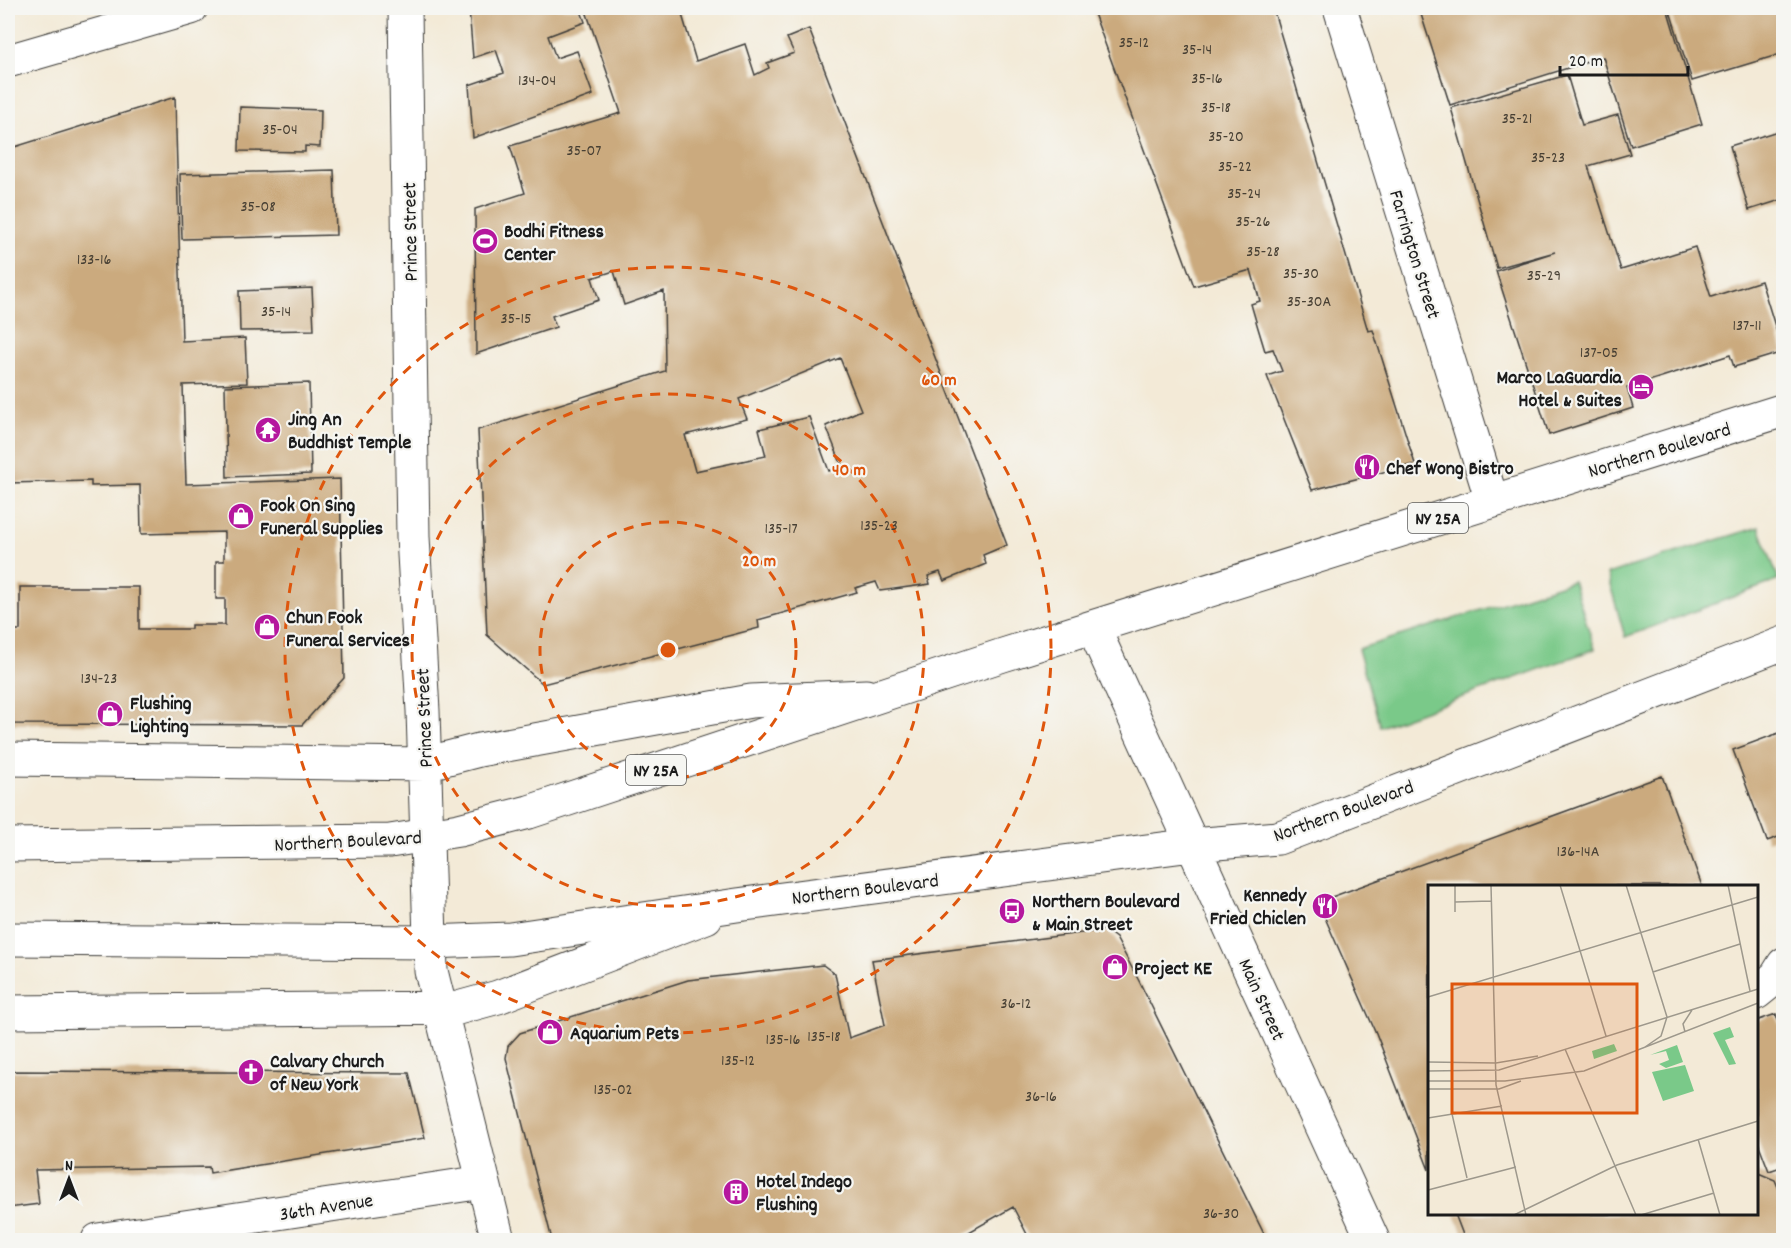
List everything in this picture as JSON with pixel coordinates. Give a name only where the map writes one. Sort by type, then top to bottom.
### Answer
[{"type":"main road","points":[[8,61],[191,8]]},
{"type":"main road","name":"Prince Street","points":[[405,8],[413,537],[425,764],[431,971],[498,1240]]},
{"type":"main road","name":"Farrington Street","points":[[1340,8],[1492,501]]},
{"type":"main road","name":"Northern Boulevard","points":[[8,845],[348,843],[427,836],[529,812],[1093,627],[1784,410]]},
{"type":"main road","name":"Main Street","points":[[1093,627],[1373,1240]]},
{"type":"main road","name":"Northern Boulevard","points":[[8,939],[429,942],[510,939],[736,905],[1192,845],[1278,838],[1784,643]]},
{"type":"main road","name":"Northern Boulevard","points":[[8,759],[425,764],[479,750],[751,701],[883,696]]},
{"type":"main road","name":"Northern Boulevard","points":[[8,1012],[458,1008],[498,997],[736,905]]},
{"type":"main road","points":[[1758,991],[1776,977],[1784,964]]},
{"type":"main road","name":"36th Avenue","points":[[98,1240],[483,1182]]},
{"type":"green space","points":[[1759,527],[1779,580],[1625,637],[1607,574]]},
{"type":"green space","points":[[1573,581],[1595,649],[1380,727],[1358,649]]},
{"type":"building","points":[[580,8],[585,22],[548,36],[556,58],[577,51],[593,95],[473,138],[469,85],[504,73],[496,50],[473,58],[469,9]]},
{"type":"building","points":[[585,8],[680,8],[696,61],[745,44],[755,75],[769,68],[767,63],[794,53],[787,38],[809,29],[1007,545],[983,555],[986,564],[944,581],[940,572],[928,576],[930,584],[880,591],[876,582],[855,588],[857,592],[758,620],[759,628],[543,684],[487,635],[478,430],[665,371],[664,291],[624,305],[614,271],[592,278],[599,300],[552,316],[556,327],[476,354],[475,209],[525,193],[510,146],[621,113]],"holes":[[[840,358],[861,410],[826,426],[842,466],[829,471],[809,417],[759,429],[766,456],[695,471],[685,435],[747,419],[739,399]]]},
{"type":"building","points":[[1092,8],[1273,8],[1368,331],[1373,330],[1415,464],[1312,490],[1267,376],[1282,371],[1273,349],[1265,351],[1251,304],[1260,301],[1251,270],[1194,286]]},
{"type":"building","points":[[1419,8],[1667,8],[1702,124],[1631,146],[1603,57],[1450,105]]},
{"type":"building","points":[[1669,8],[1784,8],[1784,53],[1692,81]]},
{"type":"building","points":[[1567,75],[1582,125],[1618,115],[1630,154],[1588,166],[1621,270],[1695,247],[1711,297],[1761,281],[1783,352],[1734,367],[1730,355],[1627,388],[1633,408],[1549,435],[1496,271],[1555,252],[1497,268],[1451,108]]},
{"type":"building","points":[[175,97],[182,341],[245,338],[247,383],[183,385],[186,484],[340,479],[344,678],[302,725],[8,724],[8,630],[20,630],[20,587],[139,587],[139,629],[191,629],[191,625],[225,625],[225,599],[216,599],[216,561],[224,561],[224,532],[141,534],[140,485],[91,486],[91,481],[8,483],[8,149]]},
{"type":"building","points":[[240,107],[321,110],[320,147],[305,146],[305,152],[239,151]]},
{"type":"building","points":[[1784,129],[1784,199],[1749,210],[1730,146]]},
{"type":"building","points":[[334,170],[336,235],[182,239],[180,174]]},
{"type":"building","points":[[312,288],[314,330],[240,331],[239,291]]},
{"type":"building","name":"Jing An Buddhist Temple","points":[[309,383],[311,474],[227,477],[225,386]]},
{"type":"building","points":[[1784,731],[1784,835],[1767,841],[1733,750]]},
{"type":"building","points":[[1662,776],[1702,885],[1428,885],[1428,1167],[1376,1033],[1318,902]]},
{"type":"building","points":[[1105,930],[1116,938],[1139,981],[1267,1240],[1030,1240],[1013,1207],[955,1240],[552,1240],[506,1058],[508,1046],[520,1033],[688,980],[823,965],[835,974],[849,1038],[885,1025],[872,960]]},
{"type":"building","points":[[1776,1014],[1779,1024],[1784,1022],[1784,1166],[1769,1171],[1758,1142],[1758,1020]]},
{"type":"building","points":[[8,1071],[409,1073],[425,1138],[210,1173],[209,1167],[35,1170],[39,1204],[8,1208]]},
{"type":"building","points":[[1758,1173],[1775,1180],[1784,1201],[1784,1240],[1465,1240],[1455,1215],[1758,1215]]},
{"type":"place","name":"Bodhi Fitness Center","points":[[485,241]]},
{"type":"place","name":"Marco LaGuardia Hotel & Suites","points":[[1641,387]]},
{"type":"place","name":"Jing An Buddhist Temple","points":[[268,430]]},
{"type":"place","name":"Chef Wong Bistro","points":[[1367,467]]},
{"type":"place","name":"Fook On Sing Funeral Supplies","points":[[241,516]]},
{"type":"place","name":"Chun Fook Funeral Services","points":[[267,627]]},
{"type":"place","name":"Flushing Lighting","points":[[110,714]]},
{"type":"place","name":"Kennedy Fried Chiclen","points":[[1325,906]]},
{"type":"place","name":"Northern Boulevard & Main Street","points":[[1012,911]]},
{"type":"place","name":"Project KE","points":[[1115,967]]},
{"type":"place","name":"Aquarium Pets","points":[[550,1032]]},
{"type":"place","name":"Calvary Church of New York","points":[[251,1072]]},
{"type":"place","name":"Hotel Indego Flushing","points":[[736,1192]]}]
